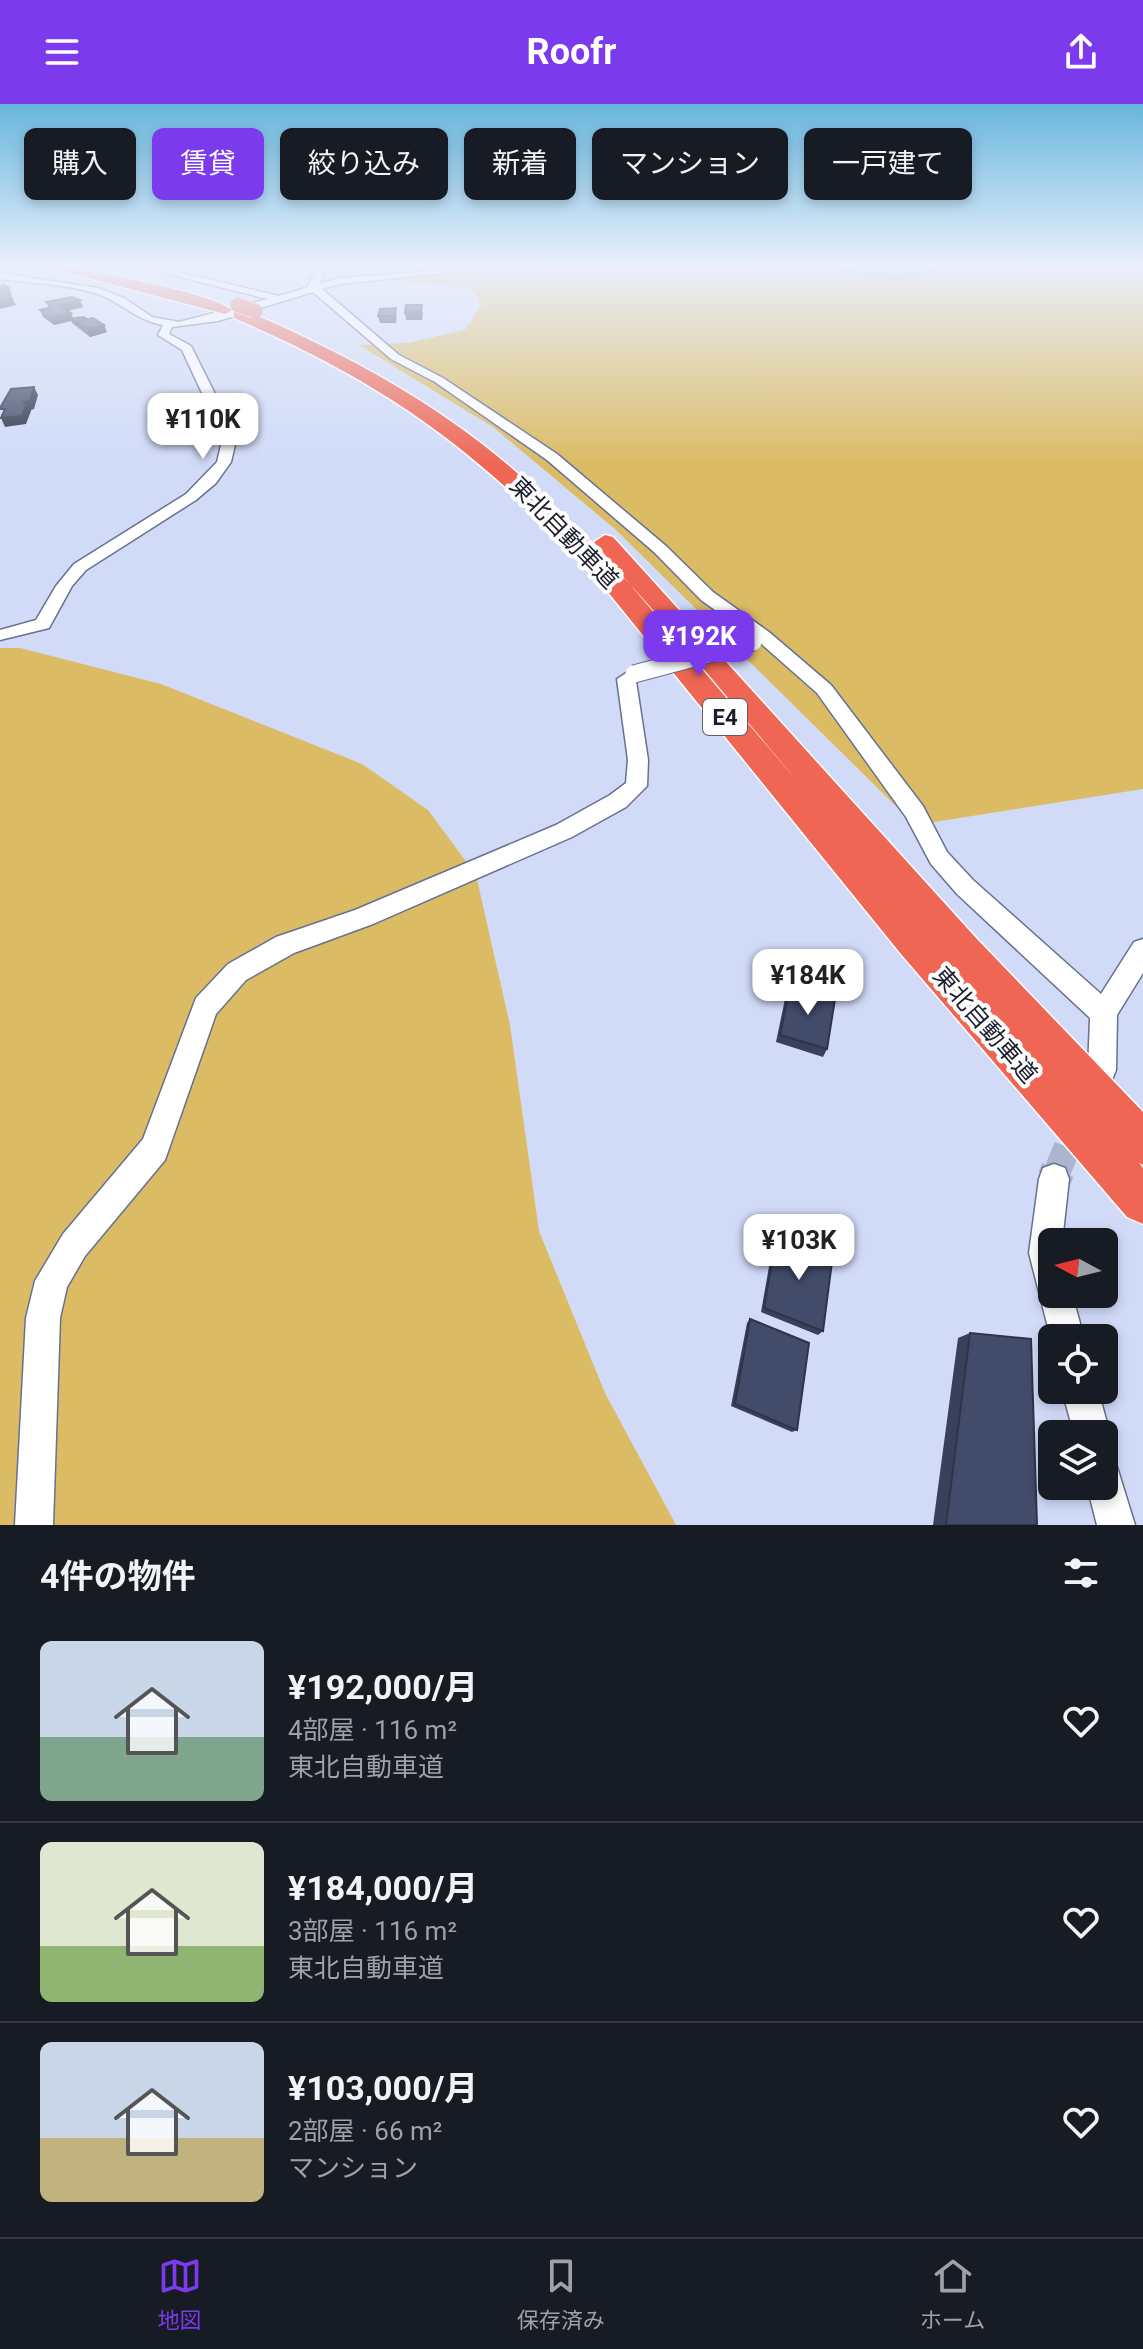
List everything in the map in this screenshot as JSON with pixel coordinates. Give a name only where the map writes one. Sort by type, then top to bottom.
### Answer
[{"type":"highway","name":"東北自動車道","points":[[292,331],[416,401],[490,459],[559,522],[914,943],[1143,1201]]},
{"type":"highway","name":"東北自動車道","points":[[306,331],[409,382],[503,446],[546,483],[652,592],[963,949],[1143,1143]]},
{"type":"street","points":[[0,635],[43,624],[80,567],[206,486],[224,462],[227,440],[209,394],[192,367],[187,348],[163,335],[165,331]]},
{"type":"street","points":[[365,331],[395,357],[439,380],[552,457],[660,549],[707,596],[824,689],[915,812],[939,858],[965,887],[1104,1013]]},
{"type":"street","points":[[34,1525],[43,1318],[52,1281],[74,1245],[154,1149],[205,1007],[237,972],[285,945],[364,917],[564,831],[618,801],[636,786],[638,760],[626,679],[634,674],[758,639]]},
{"type":"street","points":[[1102,1070],[1104,1013],[1143,950]]},
{"type":"street","points":[[1048,1228],[1054,1179]]},
{"type":"street","points":[[1109,1500],[1116,1525]]},
{"type":"shaded area","points":[[459,331],[1143,331],[1143,789],[915,825],[615,529],[493,427],[359,345],[407,343]]},
{"type":"shaded area","points":[[0,648],[20,648],[161,684],[362,764],[428,810],[476,875],[510,1025],[539,1231],[605,1393],[676,1525],[0,1525]]},
{"type":"building","points":[[34,387],[30,401],[23,402],[27,403],[22,416],[1,418],[5,409],[0,408],[11,389]]},
{"type":"building","points":[[790,985],[835,999],[827,1049],[780,1035]]},
{"type":"building","points":[[777,1233],[833,1254],[823,1331],[764,1308]]},
{"type":"building","points":[[750,1319],[809,1343],[797,1430],[735,1404]]},
{"type":"building","points":[[970,1333],[1031,1339],[1037,1525],[946,1525]]},
{"type":"tunnel","points":[[1057,1172],[1078,1121]]},
{"type":"tunnel","points":[[1054,1179],[1058,1170]]}]
